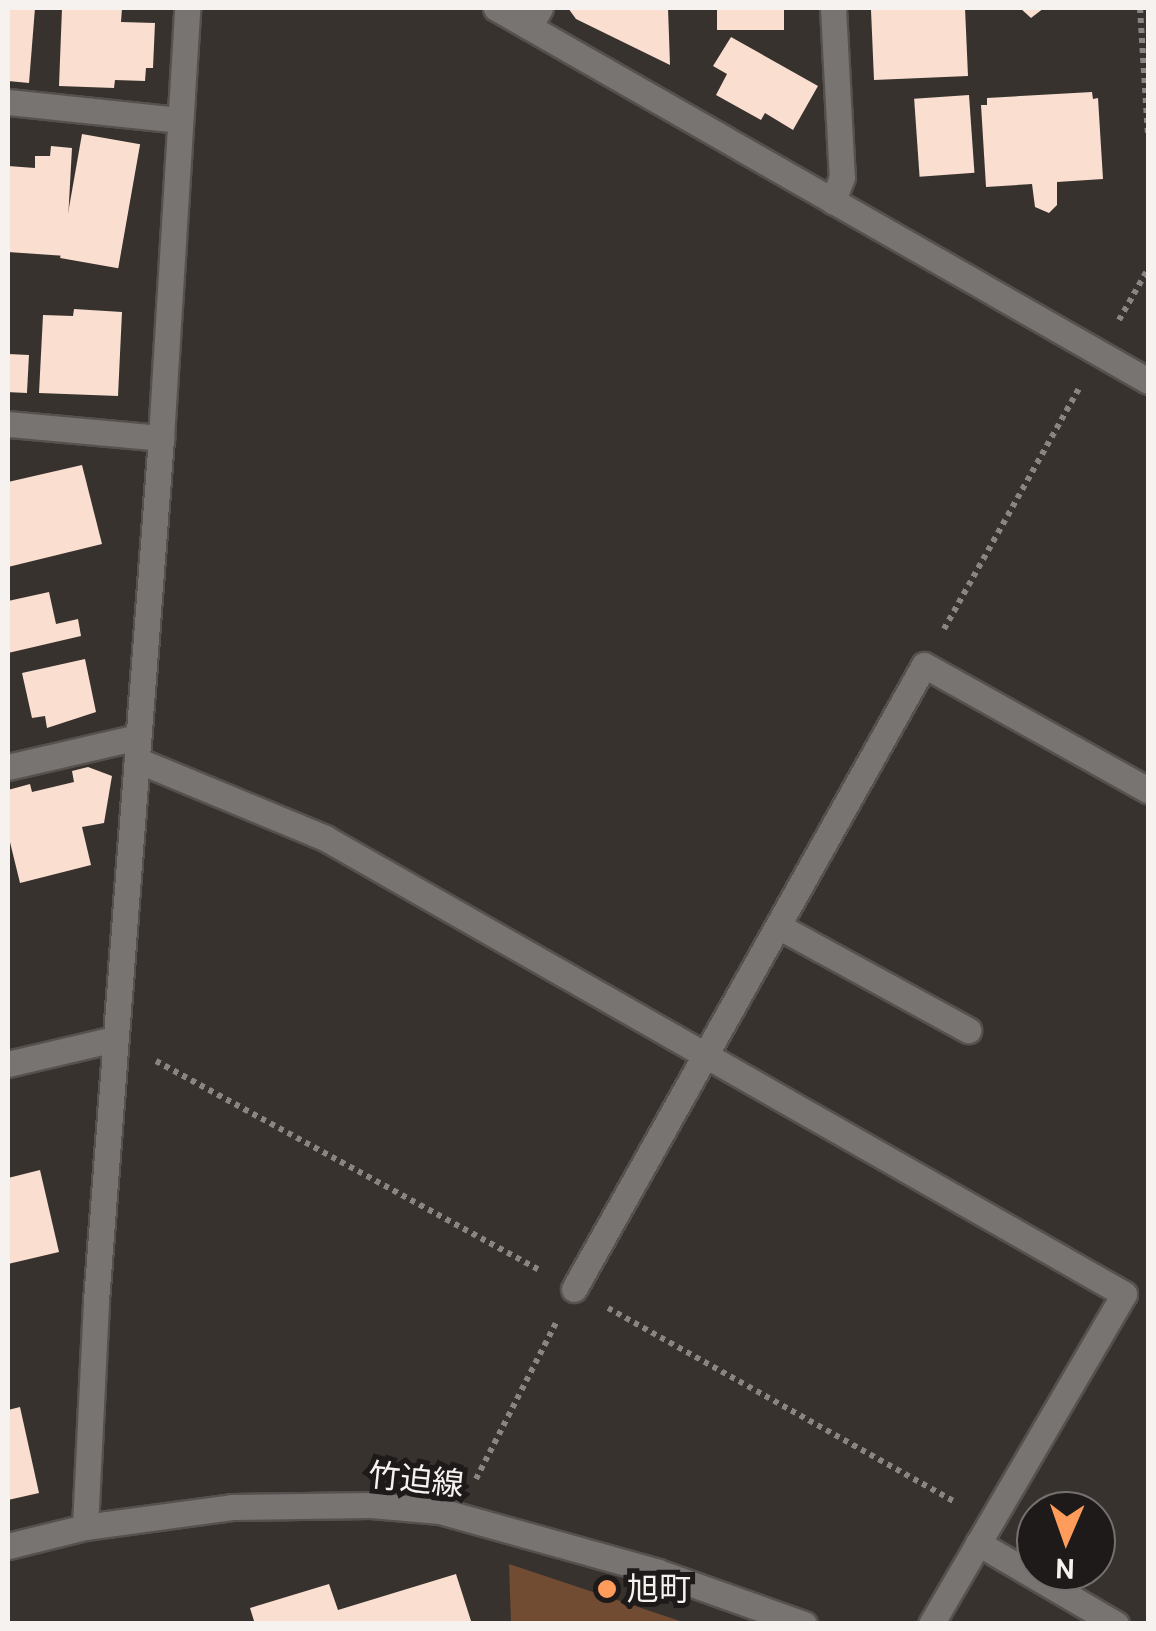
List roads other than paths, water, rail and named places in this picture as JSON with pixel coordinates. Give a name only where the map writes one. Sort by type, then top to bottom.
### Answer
[{"type":"street","points":[[84,1527],[115,1038],[161,438],[187,8]]},
{"type":"street","points":[[496,8],[534,17],[833,201],[1148,381]]},
{"type":"street","points":[[832,8],[842,178],[833,201]]},
{"type":"street","points":[[8,102],[180,120]]},
{"type":"street","points":[[8,424],[161,438]]},
{"type":"street","points":[[574,1289],[924,665],[1148,790]]},
{"type":"street","points":[[8,767],[137,749],[325,838],[1124,1294],[931,1624]]},
{"type":"street","points":[[778,926],[968,1030]]},
{"type":"street","points":[[8,1064],[115,1038]]},
{"type":"street","name":"竹迫線","points":[[8,1546],[84,1527],[232,1507],[371,1505],[458,1515],[658,1572],[804,1624]]},
{"type":"street","points":[[978,1543],[1116,1624]]},
{"type":"place","name":"旭町","points":[[607,1589]]}]
